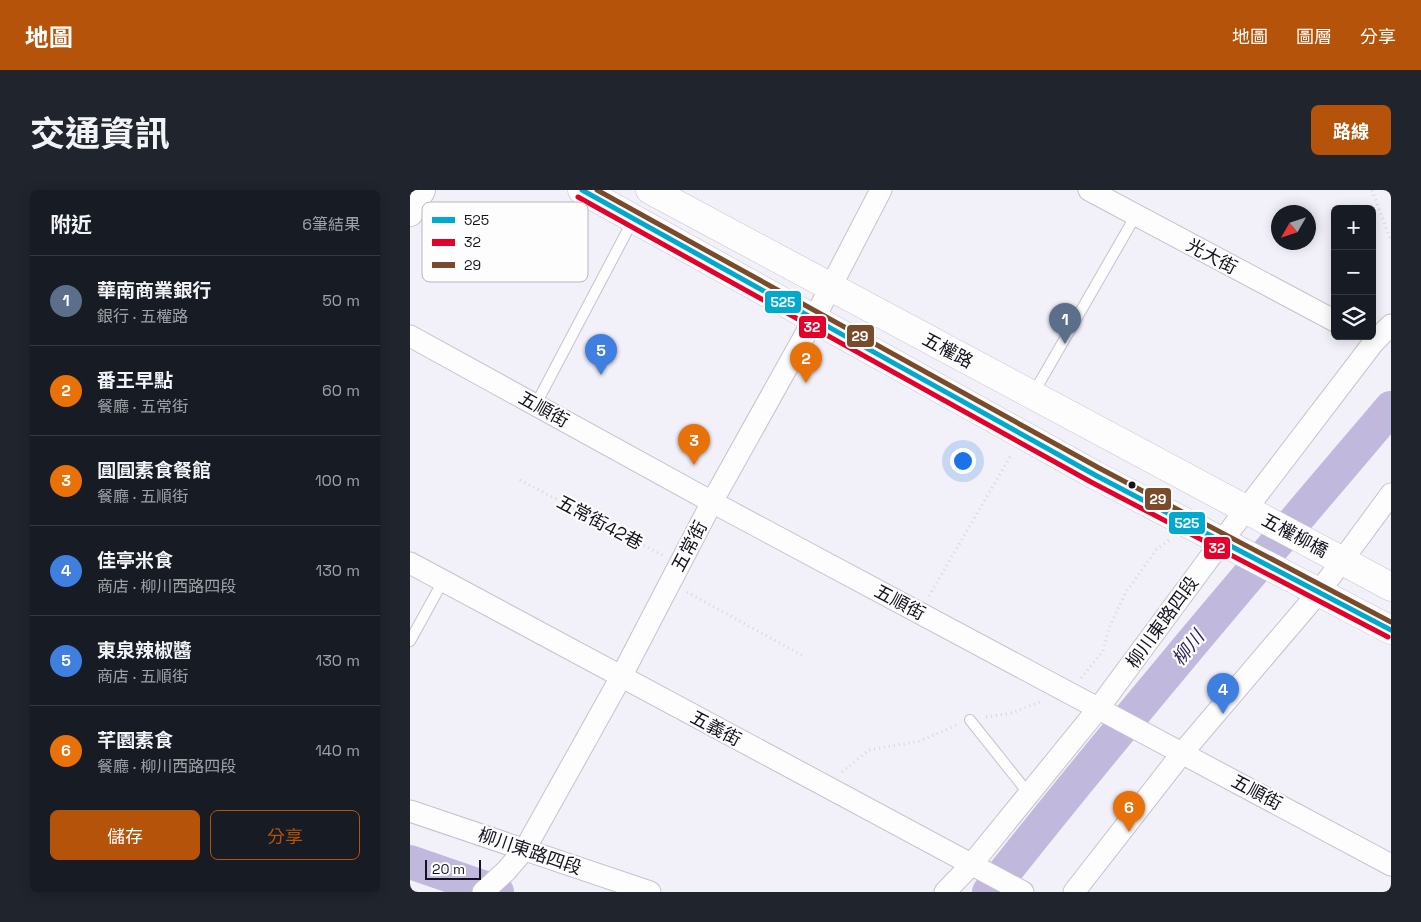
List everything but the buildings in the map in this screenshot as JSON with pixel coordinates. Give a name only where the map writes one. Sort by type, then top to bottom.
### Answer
[{"type":"main road","points":[[582,190],[634,217],[1023,435],[1391,630]]},
{"type":"main road","name":"五權路","points":[[650,190],[1247,510]]},
{"type":"main road","name":"五權柳橋","points":[[1247,510],[1342,561]]},
{"type":"main road","points":[[1342,561],[1391,586]]},
{"type":"street","points":[[410,213],[422,190]]},
{"type":"street","name":"五常街","points":[[483,892],[506,871],[525,849],[621,677],[712,502],[814,319],[881,190]]},
{"type":"street","name":"光大街","points":[[1089,190],[1331,319]]},
{"type":"street","name":"柳川東路四段","points":[[945,892],[980,869],[1028,794],[1107,714],[1222,541],[1391,325]]},
{"type":"street","name":"五順街","points":[[410,336],[712,502],[1391,865]]},
{"type":"street","points":[[1074,892],[1174,749],[1319,592],[1391,494]]},
{"type":"street","name":"五義街","points":[[410,563],[1024,892]]},
{"type":"street","name":"柳川東路四段","points":[[410,811],[650,892]]},
{"type":"lane","points":[[1032,396],[1136,215]]},
{"type":"lane","points":[[536,404],[634,217]]},
{"type":"lane","points":[[410,641],[443,581]]},
{"type":"lane","points":[[970,720],[1028,794]]},
{"type":"path","points":[[1372,190],[1391,241]]},
{"type":"path","points":[[919,612],[1023,435]]},
{"type":"path","name":"五常街42巷","points":[[520,480],[675,573],[805,657]]},
{"type":"waterway","name":"柳川","points":[[989,892],[1137,709],[1391,408]]},
{"type":"waterway","name":"柳川","points":[[410,862],[497,892]]},
{"type":"transit line","name":"525","points":[[582,190],[1095,475],[1391,630]]},
{"type":"transit line","name":"29","points":[[597,190],[1099,468],[1391,622]]},
{"type":"transit line","name":"32","points":[[578,197],[587,202]]},
{"type":"transit line","name":"32","points":[[588,203],[1091,482],[1388,637]]},
{"type":"place","name":"華南商業銀行","points":[[1065,344]]},
{"type":"place","name":"東泉辣椒醬","points":[[601,375]]},
{"type":"place","name":"番王早點","points":[[806,383]]},
{"type":"place","name":"圓圓素食餐館","points":[[694,465]]},
{"type":"place","name":"佳亭米食","points":[[1223,714]]},
{"type":"place","name":"芊園素食","points":[[1129,832]]}]
